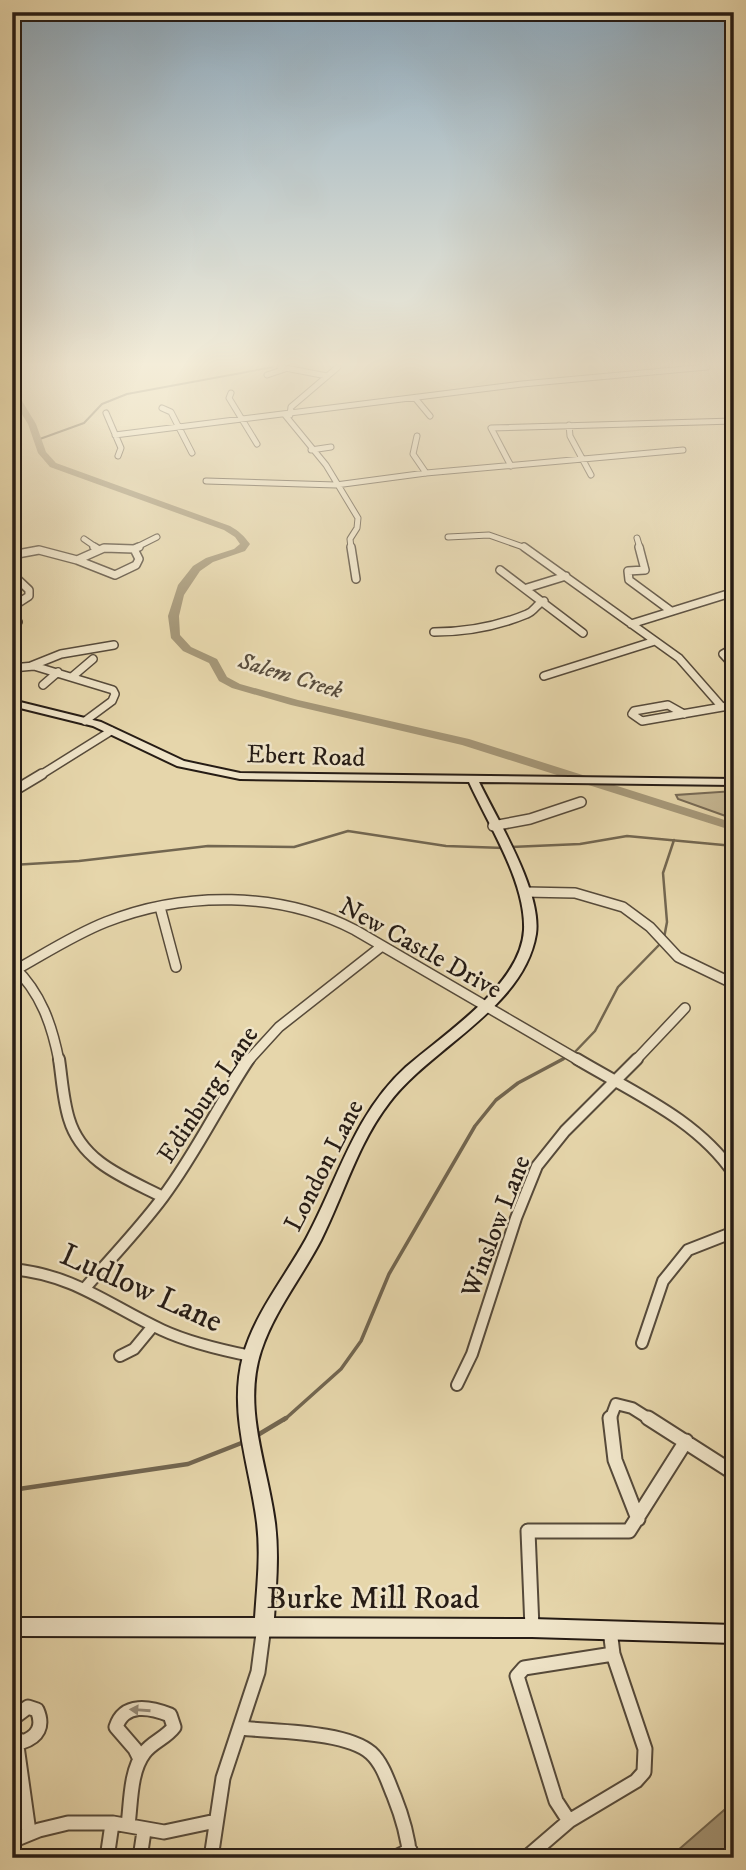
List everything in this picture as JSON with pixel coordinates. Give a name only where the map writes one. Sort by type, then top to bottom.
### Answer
[{"type":"street","points":[[315,454],[326,465],[358,518],[358,528],[350,540],[356,579]]},
{"type":"street","points":[[413,454],[426,473]]},
{"type":"street","points":[[505,454],[511,466]]},
{"type":"street","points":[[582,454],[591,475]]},
{"type":"street","points":[[206,481],[336,485],[426,473],[637,454]]},
{"type":"street","points":[[448,537],[489,535],[514,541],[566,576],[688,667],[722,707]]},
{"type":"street","points":[[77,560],[113,547],[134,549],[157,537]]},
{"type":"street","points":[[637,538],[645,570],[628,571],[629,580],[671,611]]},
{"type":"street","points":[[84,539],[99,550]]},
{"type":"street","points":[[12,555],[41,549],[58,552],[107,573],[120,574],[136,565],[139,559],[134,549]]},
{"type":"street","points":[[500,569],[583,633]]},
{"type":"street","points":[[12,574],[30,590],[29,596],[12,607]]},
{"type":"street","points":[[527,588],[566,576]]},
{"type":"street","points":[[631,624],[734,592]]},
{"type":"street","points":[[434,632],[463,632],[531,613],[538,603],[544,601]]},
{"type":"street","points":[[544,676],[655,641]]},
{"type":"street","points":[[31,666],[75,649],[114,645]]},
{"type":"street","points":[[734,648],[723,654],[734,666]]},
{"type":"street","points":[[73,676],[93,659]]},
{"type":"street","points":[[13,666],[31,666],[58,672],[111,688],[115,694],[112,701],[85,721]]},
{"type":"street","points":[[43,685],[58,672]]},
{"type":"street","name":"Ebert Road","points":[[12,703],[85,721],[181,764],[225,775],[309,779],[734,782]]},
{"type":"street","points":[[684,714],[668,705],[634,711],[632,714],[642,721],[684,714],[734,705]]},
{"type":"street","points":[[12,792],[111,731]]},
{"type":"street","name":"London Lane","points":[[264,1626],[268,1567],[266,1522],[246,1429],[245,1398],[251,1356],[258,1335],[312,1242],[381,1102],[512,977],[528,944],[530,915],[525,892],[473,780]]},
{"type":"street","points":[[494,826],[530,819],[582,802]]},
{"type":"street","points":[[525,892],[560,890],[592,895],[622,907],[649,925],[673,953],[734,984]]},
{"type":"street","name":"New Castle Drive","points":[[14,969],[108,922],[160,906],[209,900],[277,904],[344,924],[684,1122],[719,1152],[734,1174]]},
{"type":"street","points":[[160,906],[176,967]]},
{"type":"street","name":"Edinburg Lane","points":[[86,1287],[163,1197],[210,1127],[232,1085],[255,1051],[279,1027],[382,946]]},
{"type":"street","points":[[14,969],[31,986],[45,1011],[74,1135],[88,1154],[99,1162],[163,1197]]},
{"type":"street","name":"Winslow Lane","points":[[457,1385],[472,1354],[516,1219],[537,1166],[565,1131],[616,1082],[685,1008]]},
{"type":"street","points":[[642,1343],[663,1281],[688,1250],[734,1232]]},
{"type":"street","name":"Ludlow Lane","points":[[12,1269],[42,1270],[86,1287],[153,1326],[203,1347],[251,1356]]},
{"type":"street","points":[[120,1356],[134,1349],[153,1326]]},
{"type":"street","points":[[638,1519],[618,1471],[612,1444],[611,1408],[616,1404],[624,1404],[734,1473]]},
{"type":"street","points":[[532,1628],[528,1531],[629,1531],[686,1441]]},
{"type":"street","points":[[211,1858],[223,1778],[258,1672],[264,1626]]},
{"type":"street","name":"Burke Mill Road","points":[[12,1628],[532,1628],[734,1634]]},
{"type":"street","points":[[526,1858],[569,1821],[636,1781],[644,1772],[645,1749],[613,1654],[610,1630]]},
{"type":"street","points":[[569,1821],[556,1801],[517,1676],[524,1668],[613,1654]]},
{"type":"street","points":[[12,1719],[28,1707],[37,1710],[42,1719],[40,1730],[32,1739],[22,1742],[14,1737]]},
{"type":"street","points":[[241,1728],[345,1740],[370,1751],[392,1791],[405,1827],[410,1854],[394,1858]]},
{"type":"street","points":[[14,1737],[29,1832]]},
{"type":"street","points":[[107,1858],[139,1759]]},
{"type":"street","points":[[12,1841],[29,1832],[58,1825],[120,1824],[144,1831],[171,1832],[216,1821]]},
{"type":"street","points":[[141,1858],[144,1831]]},
{"type":"shaded area","points":[[734,791],[734,819],[678,799],[676,795]]},
{"type":"shaded area","points":[[734,1801],[734,1858],[669,1858],[731,1804]]},
{"type":"waterway","name":"Salem Creek","points":[[43,454],[53,465],[227,528],[238,535],[245,544],[242,549],[209,560],[197,568],[184,585],[175,605],[175,636],[187,649],[213,661],[223,679],[236,686],[295,703],[465,742],[734,827]]},
{"type":"waterway","points":[[12,865],[79,861],[208,846],[294,847],[348,831],[446,846],[504,848]]},
{"type":"waterway","points":[[511,847],[580,844],[627,836],[674,840]]},
{"type":"waterway","points":[[664,938],[667,922],[663,873],[674,840]]},
{"type":"waterway","points":[[674,840],[734,846]]},
{"type":"waterway","points":[[573,1054],[595,1031],[618,987],[660,944]]},
{"type":"waterway","points":[[563,1059],[567,1057]]},
{"type":"waterway","points":[[284,1420],[341,1369],[361,1341],[389,1274],[475,1126],[496,1100],[518,1083],[563,1059]]},
{"type":"waterway","points":[[559,1061],[563,1059]]},
{"type":"waterway","points":[[256,1436],[286,1418]]},
{"type":"waterway","points":[[12,1490],[188,1464],[244,1442]]}]
